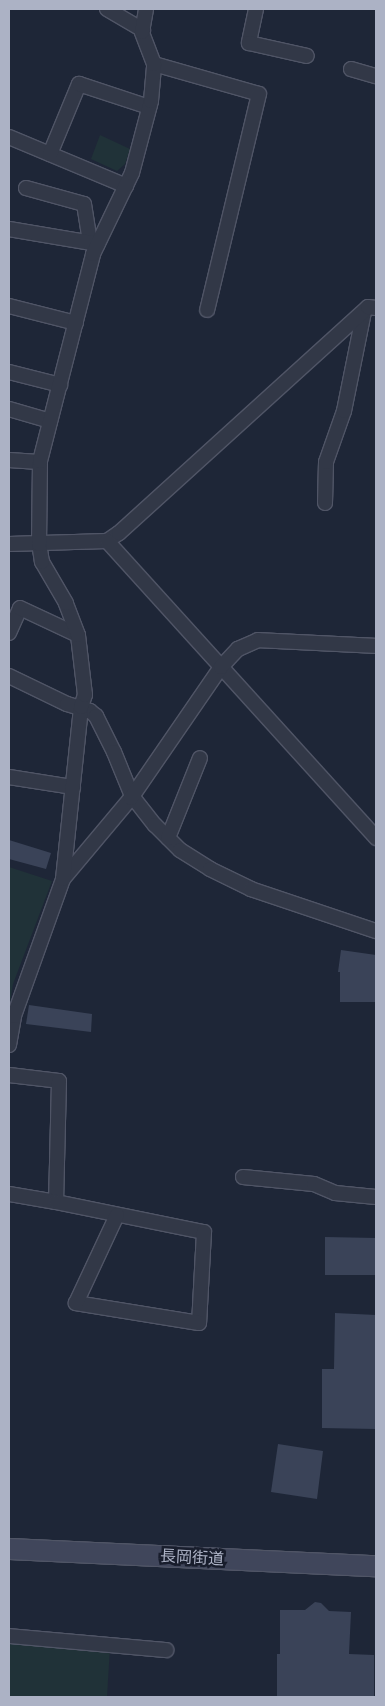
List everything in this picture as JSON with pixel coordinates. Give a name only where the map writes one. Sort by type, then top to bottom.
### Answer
[{"type":"street","points":[[107,9],[143,30]]},
{"type":"street","points":[[94,244],[132,173],[149,107],[154,64],[143,30],[146,9]]},
{"type":"street","points":[[256,9],[249,44],[307,56]]},
{"type":"street","points":[[154,64],[259,94],[207,310]]},
{"type":"street","points":[[351,68],[376,76]]},
{"type":"street","points":[[50,154],[79,84],[149,107]]},
{"type":"street","points":[[9,137],[126,186]]},
{"type":"street","points":[[9,1045],[14,1016],[63,879],[81,707],[85,695],[78,635],[66,604],[42,562],[39,544],[40,462],[94,254],[94,244],[84,204],[26,188]]},
{"type":"street","points":[[9,229],[94,244]]},
{"type":"street","points":[[9,306],[76,323]]},
{"type":"street","points":[[324,503],[326,462],[344,411],[370,310]]},
{"type":"street","points":[[9,544],[106,541],[120,533],[370,310]]},
{"type":"street","points":[[9,372],[60,384]]},
{"type":"street","points":[[9,410],[50,421]]},
{"type":"street","points":[[9,460],[40,462]]},
{"type":"street","points":[[106,541],[376,838]]},
{"type":"street","points":[[9,633],[20,608],[78,635]]},
{"type":"street","points":[[63,879],[132,796],[221,667],[238,649],[258,640],[376,646]]},
{"type":"street","points":[[9,676],[67,704],[81,707],[96,716],[103,726],[132,796],[180,850],[235,882],[280,900],[376,931]]},
{"type":"street","points":[[168,838],[200,758]]},
{"type":"street","points":[[9,777],[73,786]]},
{"type":"street","points":[[9,1075],[60,1081],[56,1202]]},
{"type":"street","points":[[243,1177],[314,1184],[335,1193],[376,1197]]},
{"type":"street","points":[[9,1194],[56,1202],[204,1232],[199,1323],[76,1303],[117,1215]]},
{"type":"street","name":"長岡街道","points":[[9,1549],[376,1566]]},
{"type":"street","points":[[9,1636],[166,1650]]},
{"type":"shaded area","points":[[100,135],[130,149],[125,164],[117,171],[91,159]]},
{"type":"shaded area","points":[[9,867],[52,881],[13,984],[9,1008]]},
{"type":"shaded area","points":[[9,1633],[110,1647],[107,1697],[9,1697]]},
{"type":"building","points":[[9,840],[51,853],[46,869],[9,859]]},
{"type":"building","points":[[341,950],[376,955],[376,1002],[340,1002],[340,972],[338,972]]},
{"type":"building","points":[[29,1005],[92,1014],[91,1032],[26,1024]]},
{"type":"building","points":[[325,1237],[376,1238],[376,1275],[325,1275]]},
{"type":"building","points":[[335,1313],[376,1315],[376,1429],[322,1428],[322,1369],[334,1369]]},
{"type":"building","points":[[278,1444],[323,1451],[317,1499],[271,1492]]},
{"type":"building","points":[[315,1602],[321,1603],[329,1611],[351,1612],[349,1654],[374,1655],[374,1697],[277,1697],[277,1654],[280,1654],[280,1610],[305,1610]]}]
